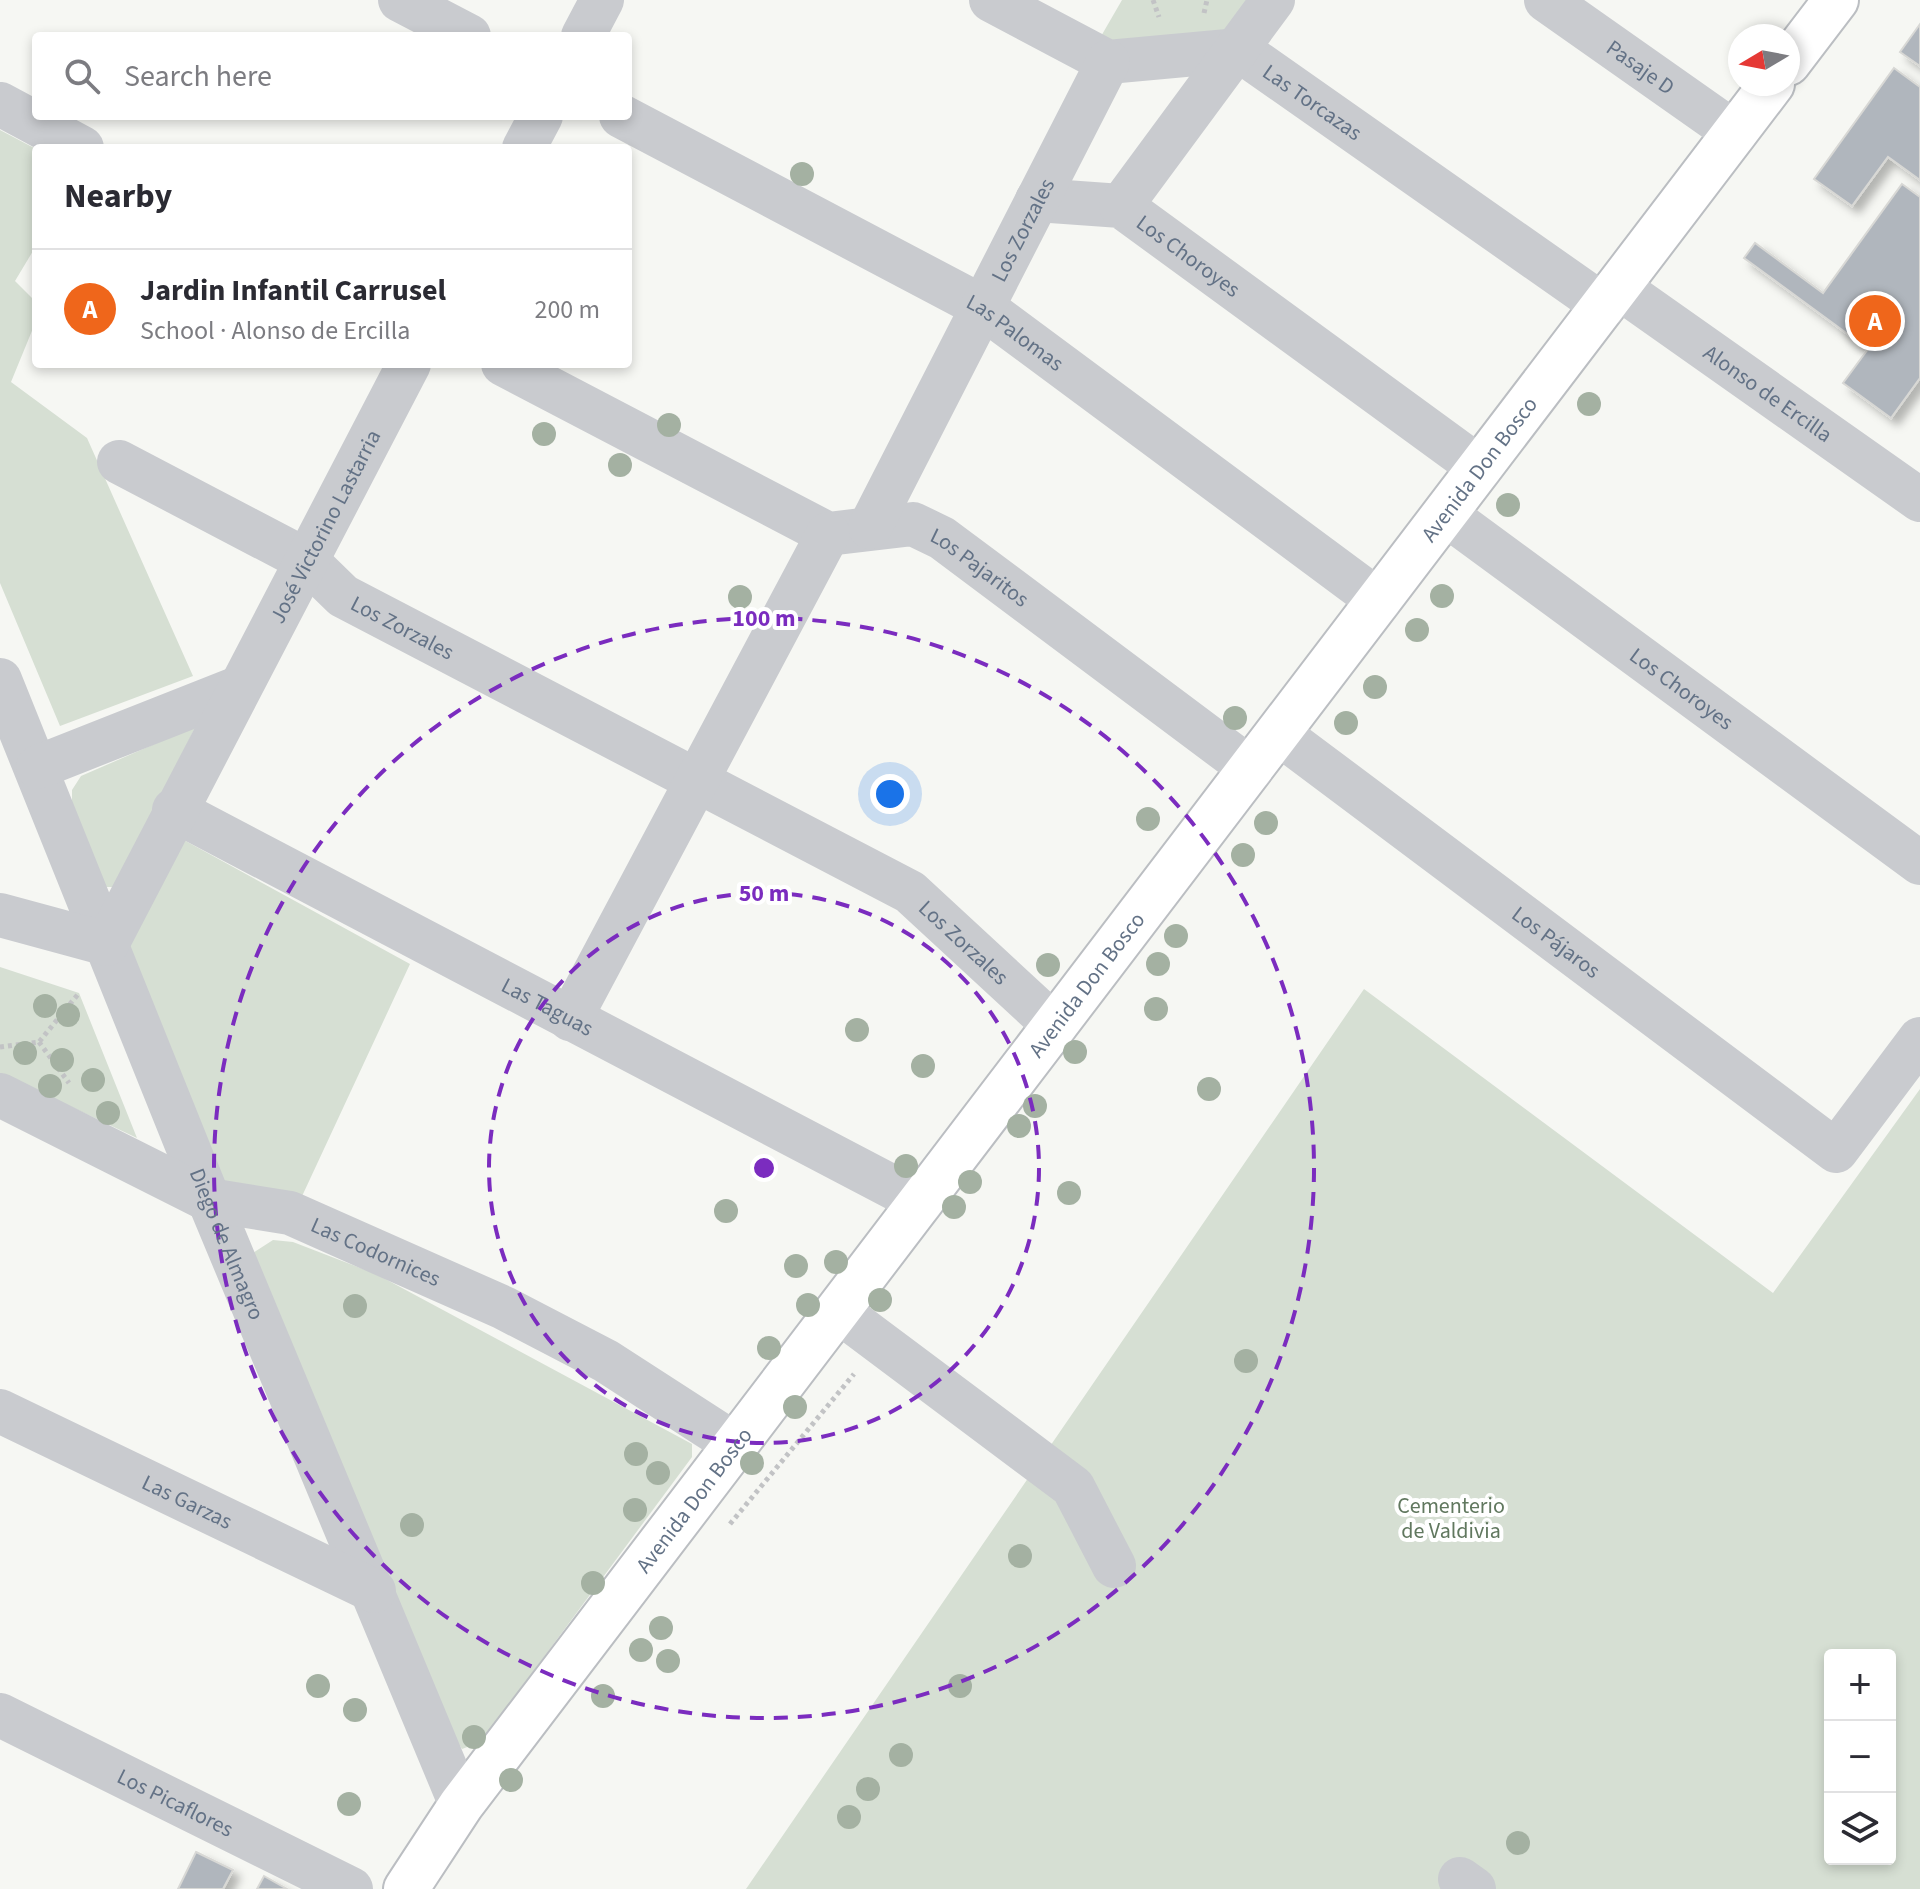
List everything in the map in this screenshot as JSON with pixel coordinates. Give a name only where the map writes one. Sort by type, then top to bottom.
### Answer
[{"type":"main road","points":[[1800,47],[1836,0]]},
{"type":"main road","name":"Avenida Don Bosco","points":[[406,1889],[461,1805],[1763,96]]},
{"type":"street","points":[[400,0],[461,32]]},
{"type":"street","points":[[585,32],[602,0]]},
{"type":"street","points":[[991,0],[1108,62]]},
{"type":"street","points":[[1121,206],[1273,0]]},
{"type":"street","name":"Pasaje D","points":[[1546,0],[1735,133]]},
{"type":"street","name":"Las Torcazas","points":[[1108,62],[1239,50],[1611,296]]},
{"type":"street","name":"Los Zorzales","points":[[870,527],[1108,62]]},
{"type":"street","points":[[0,104],[75,144]]},
{"type":"street","points":[[526,144],[539,120]]},
{"type":"street","name":"Las Palomas","points":[[629,120],[981,306],[1379,601]]},
{"type":"street","name":"Los Choroyes","points":[[1037,200],[1121,206],[1480,468]]},
{"type":"street","name":"Alonso de Ercilla","points":[[1611,296],[1920,500]]},
{"type":"street","name":"José Victorino Lastarria","points":[[107,944],[174,810],[407,368]]},
{"type":"street","points":[[511,368],[828,534],[570,1019]]},
{"type":"street","name":"Los Zorzales","points":[[119,462],[306,560],[343,596],[910,892],[1055,1026]]},
{"type":"street","name":"Los Choroyes","points":[[1445,514],[1920,863]]},
{"type":"street","name":"Los Pajaritos","points":[[828,534],[913,524],[942,538],[1251,769]]},
{"type":"street","name":"Diego de Almagro","points":[[0,680],[21,757],[107,944],[209,1200],[461,1805]]},
{"type":"street","points":[[21,757],[238,688]]},
{"type":"street","name":"Los Pájaros","points":[[1278,733],[1836,1151],[1920,1039]]},
{"type":"street","name":"Las Taguas","points":[[174,810],[921,1202]]},
{"type":"street","points":[[0,915],[107,944]]},
{"type":"street","name":"Las Codornices","points":[[0,1095],[209,1200],[290,1213],[504,1308],[606,1361],[736,1445]]},
{"type":"street","points":[[838,1311],[1073,1487],[1114,1566]]},
{"type":"street","name":"Las Garzas","points":[[0,1411],[374,1591]]},
{"type":"street","name":"Los Picaflores","points":[[0,1715],[351,1889]]},
{"type":"path","points":[[0,1047],[39,1042],[79,993]]},
{"type":"green space","points":[[1122,0],[1251,0],[1223,39],[1115,50],[1100,38]]},
{"type":"green space","points":[[0,130],[32,147],[32,253],[15,281],[32,298],[32,331],[11,382],[87,438],[193,676],[60,726],[0,583]]},
{"type":"green space","points":[[196,726],[115,887],[104,887],[72,808],[72,790],[81,776]]},
{"type":"green space","points":[[182,839],[410,964],[297,1207],[216,1183],[126,938]]},
{"type":"green space","points":[[0,967],[79,993],[137,1138],[0,1073]]},
{"type":"green space","name":"Cementerio de Valdivia","points":[[1364,989],[1773,1293],[1920,1089],[1920,1889],[746,1889]]},
{"type":"green space","points":[[273,1240],[293,1242],[376,1274],[692,1444],[692,1457],[481,1742],[462,1749],[451,1732],[253,1253]]},
{"type":"building","points":[[1920,24],[1920,66],[1900,52]]},
{"type":"building","points":[[1894,68],[1920,87],[1920,180],[1888,157],[1852,206],[1814,179]]},
{"type":"building","points":[[1902,184],[1920,197],[1920,378],[1891,418],[1843,383],[1868,349],[1744,258],[1755,243],[1823,293]]},
{"type":"building","points":[[196,1852],[233,1870],[223,1889],[178,1889]]},
{"type":"building","points":[[264,1876],[287,1889],[257,1889]]},
{"type":"place","name":"Jardin Infantil Carrusel","points":[[1875,321]]}]
